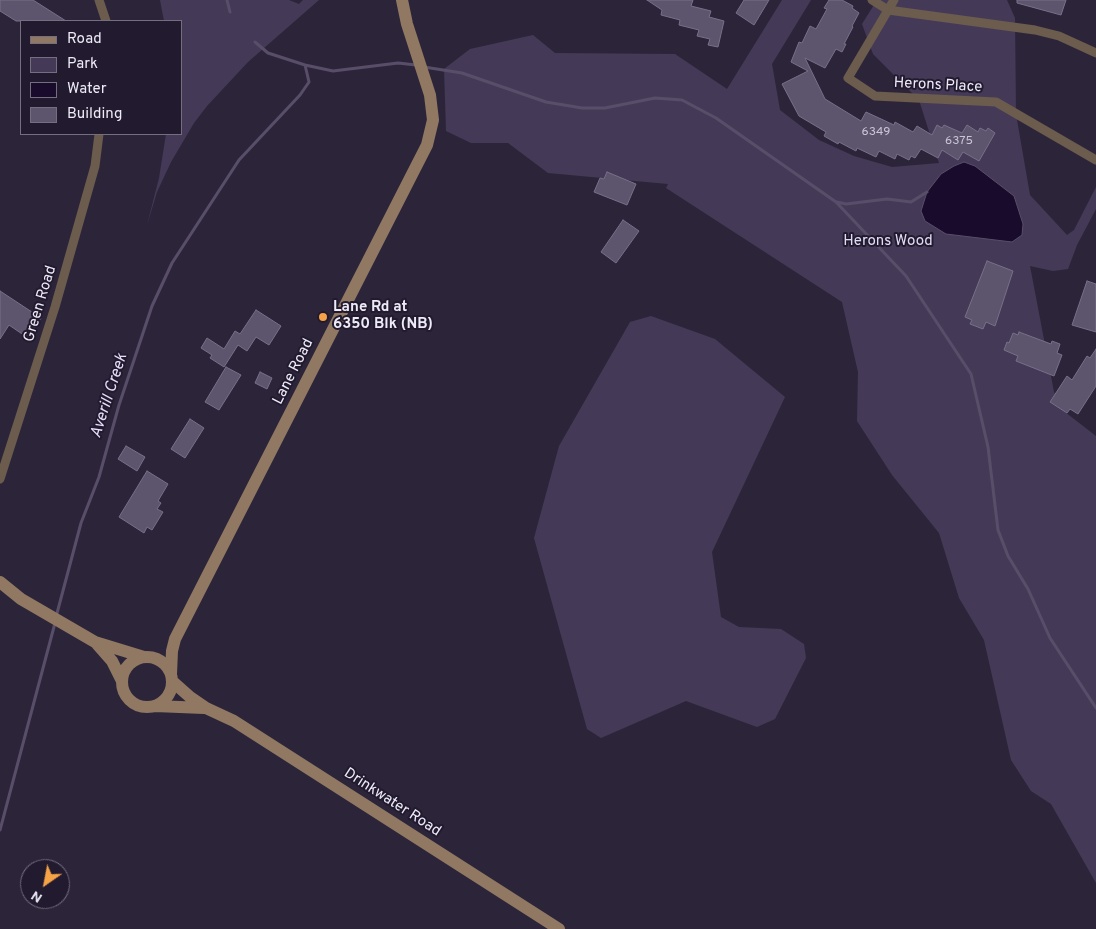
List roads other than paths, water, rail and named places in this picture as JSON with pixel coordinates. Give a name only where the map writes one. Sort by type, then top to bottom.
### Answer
[{"type":"street","points":[[99,0],[106,20]]},
{"type":"street","name":"Lane Road","points":[[172,678],[172,651],[175,639],[427,145],[433,120],[430,95],[407,24],[402,0]]},
{"type":"street","points":[[872,0],[888,10],[1035,30],[1059,36],[1096,53]]},
{"type":"street","points":[[888,10],[894,0]]},
{"type":"street","name":"Herons Place","points":[[888,10],[848,78],[875,96],[996,102],[1096,160]]},
{"type":"street","name":"Green Road","points":[[0,479],[58,297],[95,166],[99,135]]},
{"type":"street","points":[[0,582],[21,599],[95,642],[163,662],[172,678],[172,689],[168,696],[155,706],[139,705],[132,702],[127,696],[112,661],[95,642]]},
{"type":"street","name":"Lane Road","points":[[146,657],[167,647],[175,639]]},
{"type":"street","points":[[122,681],[128,665],[135,660],[146,657]]},
{"type":"street","name":"Drinkwater Road","points":[[172,678],[190,697],[206,708],[234,721],[558,929]]},
{"type":"street","name":"Drinkwater Road","points":[[155,706],[206,708]]},
{"type":"water","points":[[964,162],[975,166],[1014,196],[1023,224],[1022,235],[1012,242],[946,234],[925,221],[921,211],[927,192],[941,174]]},
{"type":"waterway","name":"Averill Creek","points":[[227,0],[230,12]]},
{"type":"waterway","points":[[255,42],[268,53],[305,65],[333,71],[398,63],[416,65]]},
{"type":"waterway","name":"Averill Creek","points":[[56,617],[81,523],[99,477],[119,405],[152,306],[172,263],[239,160],[300,95],[309,82],[305,65]]},
{"type":"waterway","points":[[424,67],[462,73],[546,102],[582,108],[605,108],[655,98],[682,100],[716,118],[836,202],[906,276],[971,374],[988,447],[998,530],[1008,556],[1028,589],[1050,638],[1096,708]]},
{"type":"waterway","points":[[837,202],[846,204],[887,199],[911,202],[927,192]]},
{"type":"waterway","name":"Averill Creek","points":[[0,830],[55,623]]},
{"type":"place","name":"Lane Rd at 6350 Blk (NB)","points":[[323,317]]},
{"type":"park label","name":"Herons Wood","points":[[888,242]]}]
